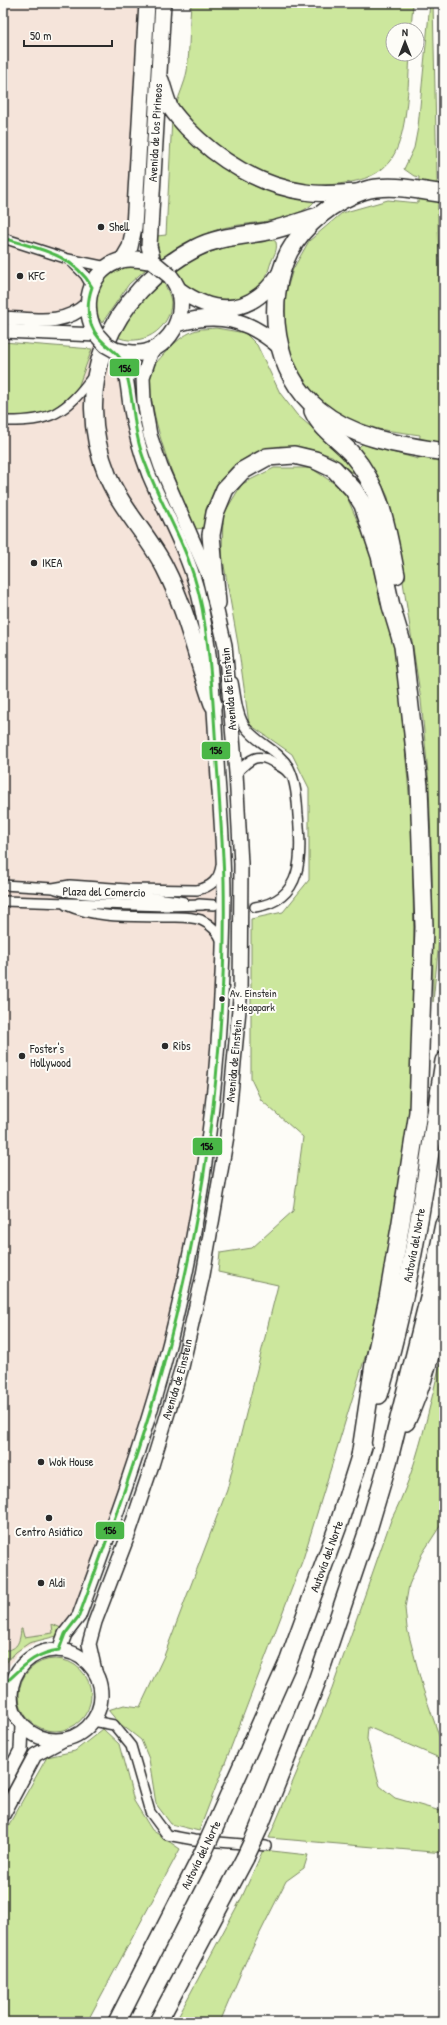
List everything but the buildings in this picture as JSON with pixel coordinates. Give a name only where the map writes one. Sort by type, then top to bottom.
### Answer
[{"type":"highway","points":[[360,1457],[374,1364],[401,1222],[418,1112],[423,919],[419,786],[403,646],[401,606],[387,526],[379,498],[365,471],[350,453],[318,422],[308,400],[296,383],[279,346],[276,325],[277,294],[281,272],[289,251],[302,233],[319,216],[339,202],[362,191],[387,188],[411,189],[444,194]]},
{"type":"highway","points":[[213,704],[178,594],[150,541],[115,492],[105,470],[98,450],[94,423],[93,399],[95,374],[102,351],[120,316],[139,289],[170,263],[197,247],[211,242],[288,227],[319,216]]},
{"type":"highway","points":[[308,400],[328,417],[348,428],[374,438],[407,446],[444,452]]},
{"type":"highway","points":[[217,603],[211,535],[215,513],[225,489],[242,471],[267,457],[294,455],[315,460],[334,469],[353,489],[363,505],[380,556],[391,606],[403,646]]},
{"type":"highway","name":"Autovía del Norte","points":[[117,2022],[202,1855],[289,1660],[339,1523],[383,1382],[403,1297],[424,1192],[444,1061]]},
{"type":"highway","name":"Autovía del Norte","points":[[158,2022],[245,1858],[258,1830],[317,1681],[367,1533],[389,1459],[429,1296],[444,1224]]},
{"type":"highway","points":[[389,1459],[421,1388],[431,1356],[444,1300]]},
{"type":"main road","name":"Avenida de los Pirineos","points":[[123,259],[130,247],[134,227],[147,3]]},
{"type":"main road","name":"Avenida de los Pirineos","points":[[152,262],[149,246],[163,3]]},
{"type":"main road","points":[[159,72],[170,107],[179,119],[214,152],[234,165],[274,185],[292,190],[320,193],[362,191]]},
{"type":"main road","points":[[178,289],[180,313],[177,324],[169,337],[152,350],[135,353],[115,350],[106,345],[97,335],[90,322],[87,304],[97,278],[107,267],[123,259],[137,259],[152,262],[170,276],[178,289],[196,302],[232,308],[245,306],[263,294],[281,272]]},
{"type":"main road","points":[[177,324],[201,318],[230,319],[246,323],[259,330],[279,346]]},
{"type":"street","points":[[3,238],[68,259],[107,267]]},
{"type":"street","points":[[68,259],[86,274],[92,288]]},
{"type":"street","points":[[3,318],[59,320],[79,312],[87,304]]},
{"type":"street","points":[[3,331],[97,335]]},
{"type":"street","name":"Avenida de Einstein","points":[[59,1650],[65,1634],[79,1616],[136,1460],[164,1365],[186,1271],[207,1142],[215,1074],[223,942],[223,852],[213,704],[206,630],[188,559],[149,474],[136,438],[124,365],[115,350]]},
{"type":"street","name":"Avenida de Einstein","points":[[95,1671],[89,1644],[95,1622],[150,1473],[182,1367],[204,1275],[218,1195],[234,1075],[240,999],[241,864],[236,774],[225,645],[217,603],[209,577],[161,467],[150,435],[144,401],[142,377],[152,350]]},
{"type":"street","points":[[3,421],[42,419],[63,410],[78,396],[95,374]]},
{"type":"street","points":[[225,645],[242,720],[253,736],[283,760],[289,768],[294,783],[299,826],[300,862],[296,878],[286,892],[275,902],[255,907]]},
{"type":"street","points":[[236,774],[247,762],[258,756],[267,757],[287,772],[294,783]]},
{"type":"street","name":"Plaza del Comercio","points":[[3,885],[53,888],[70,885],[127,889],[197,890],[207,888],[213,883],[221,869],[223,852]]},
{"type":"street","points":[[53,888],[64,892],[156,898],[214,906]]},
{"type":"street","name":"Plaza del Comercio","points":[[3,901],[63,904],[204,905]]},
{"type":"street","points":[[63,904],[77,910],[97,914],[191,918],[200,920],[214,929],[223,942]]},
{"type":"street","points":[[3,1685],[15,1676],[23,1665],[33,1656],[45,1651],[59,1650],[73,1653],[86,1660],[95,1671],[100,1683],[102,1696],[100,1709],[93,1721],[80,1733],[64,1739],[35,1756],[3,1815]]},
{"type":"street","points":[[14,1712],[12,1694],[15,1676]]},
{"type":"street","points":[[3,1703],[14,1712],[22,1725],[34,1734],[49,1739],[64,1739]]},
{"type":"street","points":[[93,1721],[114,1725],[131,1746],[150,1812],[167,1835],[194,1840],[266,1846]]},
{"type":"street","points":[[3,1784],[21,1750],[22,1725]]},
{"type":"shaded area","points":[[3,3],[147,3],[132,239],[79,312],[3,318]]},
{"type":"shaded area","points":[[97,335],[115,350],[130,403],[197,590],[223,852],[215,1073],[164,1365],[65,1634],[45,1638],[21,1650],[3,1674],[3,417],[77,390]]},
{"type":"green space","points":[[191,3],[413,3],[412,22],[385,22],[385,62],[410,62],[408,93],[404,122],[397,148],[388,164],[383,168],[371,176],[351,182],[319,185],[295,183],[272,177],[251,168],[230,156],[211,142],[176,106],[185,80],[189,54]]},
{"type":"green space","points":[[430,3],[433,3],[444,484],[444,859],[442,910],[433,1002],[432,870],[429,784],[421,700],[395,529],[388,497],[377,474],[356,450],[362,444],[418,459],[420,435],[363,427],[336,415],[310,389],[291,359],[285,330],[285,296],[293,269],[309,241],[342,213],[388,200],[418,203],[419,177],[414,176],[404,169],[414,148],[418,127]]},
{"type":"green space","points":[[172,118],[203,151],[315,201],[307,208],[284,218],[219,229],[175,249],[161,258],[157,251],[157,236],[166,235]]},
{"type":"green space","points":[[272,239],[276,242],[276,248],[266,277],[258,289],[243,297],[223,299],[203,296],[195,293],[184,285],[176,271],[198,258],[221,249],[234,245]]},
{"type":"green space","points":[[129,266],[146,269],[129,284],[102,323],[97,314],[95,305],[99,288],[112,274]]},
{"type":"green space","points":[[162,279],[169,293],[171,302],[170,312],[166,321],[160,328],[144,338],[134,340],[115,336],[136,305]]},
{"type":"green space","points":[[216,328],[245,333],[257,345],[280,393],[297,415],[329,442],[355,469],[352,473],[332,456],[305,448],[280,446],[253,453],[232,467],[216,486],[206,509],[204,528],[196,529],[172,472],[159,434],[154,414],[148,373],[170,348],[183,337],[199,329]]},
{"type":"green space","points":[[3,342],[92,349],[77,390],[55,408],[40,416],[3,417]]},
{"type":"green space","points":[[274,468],[311,468],[344,490],[369,548],[397,660],[412,827],[416,1070],[381,1305],[303,1559],[199,1831],[171,1824],[156,1804],[149,1759],[141,1740],[118,1722],[108,1710],[124,1705],[140,1707],[164,1656],[227,1490],[278,1285],[218,1272],[220,1253],[252,1248],[293,1211],[303,1137],[261,1100],[251,1079],[251,919],[283,912],[309,880],[309,788],[292,754],[249,724],[238,644],[222,554],[223,515],[242,484]]},
{"type":"green space","points":[[444,1348],[444,1520],[422,1554],[409,1585],[405,1608],[407,1628],[423,1689],[444,1750],[444,1760],[368,1727],[367,1739],[380,1786],[395,1798],[444,1812],[444,1853],[269,1838],[332,1689],[391,1520],[409,1478],[422,1436]]},
{"type":"green space","points":[[52,1624],[61,1628],[57,1636],[29,1643],[16,1652],[3,1666],[3,1650],[12,1649],[17,1645],[20,1638],[21,1629],[24,1637],[53,1633]]},
{"type":"green space","points":[[55,1659],[75,1665],[85,1675],[91,1695],[85,1715],[75,1725],[55,1731],[35,1725],[25,1715],[19,1695],[25,1675],[35,1665]]},
{"type":"green space","points":[[103,1729],[119,1744],[134,1801],[152,1830],[180,1849],[87,2022],[3,2022],[3,1835],[47,1757],[75,1751]]},
{"type":"green space","points":[[263,1850],[308,1855],[304,1868],[286,1881],[246,1961],[220,2022],[175,2022],[242,1897]]},
{"type":"tunnel","points":[[220,906],[255,907]]},
{"type":"transit line","name":"156","points":[[3,238],[41,249],[64,259],[84,276],[92,287],[88,310],[94,332],[121,360],[127,374],[141,451],[151,479],[188,559],[196,583],[202,609],[212,683],[224,881],[222,1004],[210,1126],[202,1187],[191,1248],[163,1367],[134,1462],[79,1616],[65,1634],[59,1650],[34,1658],[3,1685]]},
{"type":"place","name":"Shell","points":[[101,227]]},
{"type":"place","name":"KFC","points":[[20,276]]},
{"type":"place","name":"IKEA","points":[[34,563]]},
{"type":"place","name":"Av. Einstein - Megapark","points":[[222,999]]},
{"type":"place","name":"Ribs","points":[[165,1046]]},
{"type":"place","name":"Foster's Hollywood","points":[[22,1056]]},
{"type":"place","name":"Wok House","points":[[41,1462]]},
{"type":"place","name":"Centro Asiático","points":[[49,1518]]},
{"type":"place","name":"Aldi","points":[[41,1583]]}]
